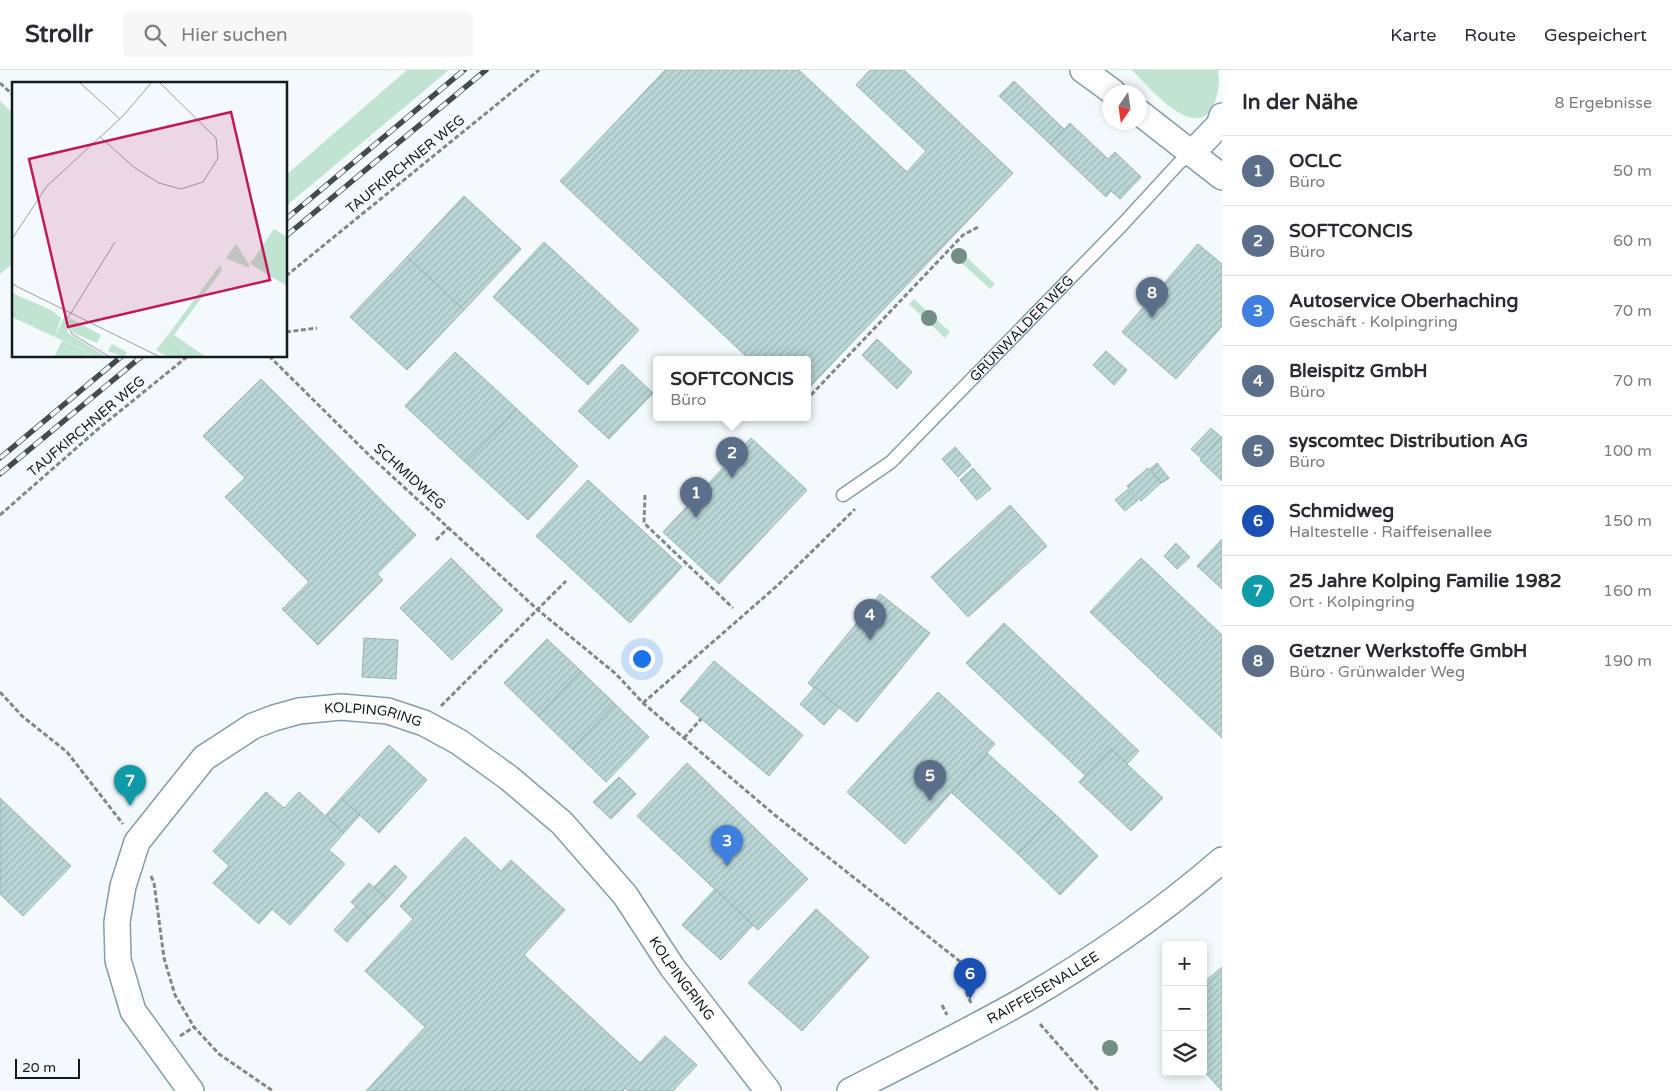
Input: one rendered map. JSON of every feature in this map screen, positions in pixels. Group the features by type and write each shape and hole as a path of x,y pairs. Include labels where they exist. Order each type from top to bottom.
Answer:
{"street":[{"path":"1083,70 1103,85"},
{"path":"1192,152 1219,125 1222,116"},
{"path":"1147,118 1222,177"},
{"name":"KOLPINGRING","path":"191,1091 133,1011 118,960 117,922 123,886 136,842 204,758 253,726 274,718 299,711 341,707 388,711 424,723 458,742 509,778 562,823 625,895 672,967 768,1091"},
{"name":"RAIFFEISENALLEE","path":"850,1091 1024,1000 1077,967 1158,911 1222,860"}],"lane":[{"name":"GRÜNWALDER WEG","path":"843,495 891,462 1122,225 1179,163 1192,152"}],"path":[{"name":"TAUFKIRCHNER WEG","path":"288,274 539,70"},
{"path":"0,83 12,94"},
{"path":"811,395 963,235 980,226"},
{"path":"288,332 317,328"},
{"name":"TAUFKIRCHNER WEG","path":"0,515 98,429 186,358"},
{"name":"SCHMIDWEG","path":"271,358 370,456 538,610 616,674 643,703 776,816 986,982"},
{"path":"645,496 644,523 733,608"},
{"path":"643,703 778,585 860,505"},
{"path":"436,540 449,527"},
{"path":"424,723 566,581"},
{"path":"684,738 701,719"},
{"path":"966,992 971,1003"},
{"path":"942,1005 947,1015"},
{"path":"1040,1024 1099,1091"}],"green space":[{"path":"407,70 449,70 288,204 288,173"},
{"path":"1132,70 1218,70 1219,79 1216,99 1212,108 1204,116 1194,118 1182,114 1170,107"},
{"path":"0,101 12,113 12,264 0,274"},
{"path":"960,251 995,284 990,289 955,257"},
{"path":"914,299 950,332 945,338 909,304"}],"building":[{"path":"665,70 799,70 907,172 926,151 856,85 870,70 904,70 1013,173 811,386 811,356 746,356 560,181"},
{"path":"1014,81 1064,129 1050,144 999,96"},
{"path":"1070,123 1108,159 1115,152 1141,177 1120,199 1111,191 1106,197 1050,144"},
{"path":"464,196 521,249 464,310 407,257"},
{"path":"544,242 639,330 588,385 493,297"},
{"path":"1198,244 1222,264 1222,326 1176,379 1122,332"},
{"path":"407,257 464,310 407,370 350,317"},
{"path":"877,339 912,372 897,389 862,355"},
{"path":"1106,351 1127,370 1114,385 1093,365"},
{"path":"455,352 517,409 466,463 405,406"},
{"path":"622,364 653,393 609,439 578,411"},
{"path":"261,379 416,535 377,574 383,580 318,645 282,609 309,582 225,497 245,478 203,436"},
{"path":"517,409 578,466 528,520 466,463"},
{"path":"1211,428 1221,437 1201,458 1191,449"},
{"path":"1222,437 1222,481 1200,460"},
{"path":"751,438 807,490 719,584 663,532"},
{"path":"955,447 971,465 958,477 942,459"},
{"path":"1157,463 1169,478 1162,483 1150,469"},
{"path":"973,468 991,489 977,500 960,480"},
{"path":"1148,468 1161,483 1141,501 1127,486"},
{"path":"588,480 682,567 630,623 536,536"},
{"path":"1128,489 1138,500 1125,511 1115,500"},
{"path":"1010,505 1047,546 968,617 931,577"},
{"path":"1222,539 1222,589 1197,566"},
{"path":"1176,543 1190,557 1177,569 1164,556"},
{"path":"451,558 503,610 452,660 400,608"},
{"path":"1141,558 1222,635 1222,738 1090,612"},
{"path":"880,594 930,633 857,722 808,683"},
{"path":"1004,623 1139,751 1127,764 1111,749 1086,776 966,663"},
{"path":"364,638 398,640 396,679 362,677"},
{"path":"547,639 581,671 538,716 504,683"},
{"path":"714,661 803,735 769,776 680,701"},
{"path":"581,671 615,704 572,749 538,716"},
{"path":"815,687 839,708 824,725 800,704"},
{"path":"938,692 995,744 905,844 847,792"},
{"path":"615,704 649,737 606,782 572,749"},
{"path":"389,745 427,780 379,833 341,798"},
{"path":"1111,749 1163,798 1131,831 1079,782"},
{"path":"987,753 1056,815 1018,854 952,793"},
{"path":"687,763 808,879 758,930 637,816"},
{"path":"619,777 636,794 611,819 593,802"},
{"path":"266,792 284,808 299,792 344,833 329,850 345,864 290,925 272,909 259,924 213,883 229,866 213,851"},
{"path":"0,798 71,866 23,916 0,894"},
{"path":"341,798 360,815 344,833 326,815"},
{"path":"1056,815 1098,856 1060,895 1018,854"},
{"path":"465,837 501,871 511,860 565,910 524,955 640,1063 665,1036 697,1065 673,1091 628,1091 625,1088 623,1091 366,1091 425,1027 365,971 413,919 400,906"},
{"path":"395,865 407,877 387,899 374,887"},
{"path":"369,883 387,899 369,918 351,902"},
{"path":"715,889 753,925 721,960 682,925"},
{"path":"356,906 369,918 347,942 334,930"},
{"path":"816,909 869,957 802,1031 748,983"},
{"path":"1222,967 1222,1091 1207,1074 1207,980"}],"railway":[{"path":"288,217 464,70"},
{"path":"288,234 486,70"},
{"path":"0,458 120,358"},
{"path":"0,474 140,358"}],"place":[{"name":"Getzner Werkstoffe GmbH","path":"1152,318"},
{"name":"SOFTCONCIS","path":"732,478"},
{"name":"OCLC","path":"696,518"},
{"name":"Bleispitz GmbH","path":"870,640"},
{"name":"syscomtec Distribution AG","path":"930,801"},
{"name":"25 Jahre Kolping Familie 1982","path":"130,806"},
{"name":"Autoservice Oberhaching","path":"727,866"},
{"name":"Schmidweg","path":"970,999"}]}
